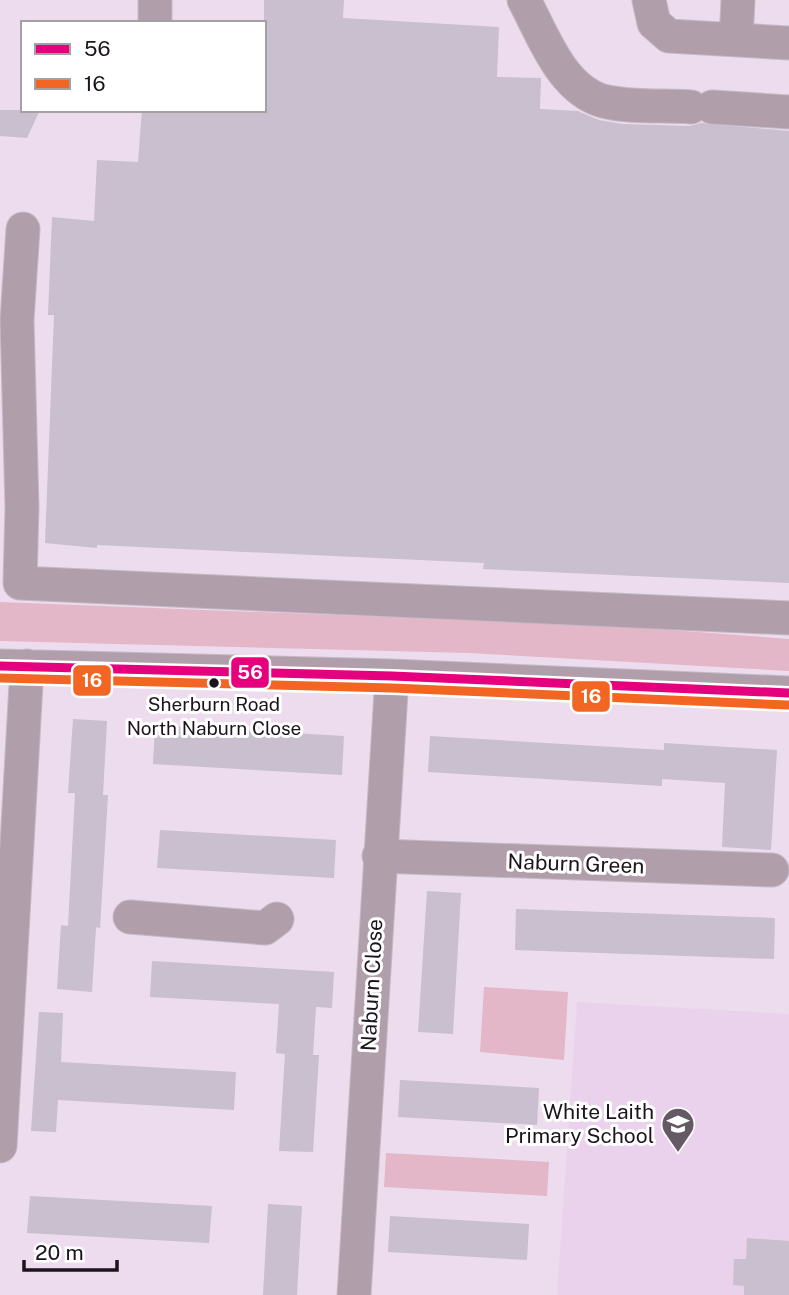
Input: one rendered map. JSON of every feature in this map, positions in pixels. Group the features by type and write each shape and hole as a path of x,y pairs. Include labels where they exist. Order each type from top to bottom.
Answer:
{"street":[{"path":"155,0 155,21"},
{"path":"524,0 570,81 585,93 602,101 789,112"},
{"path":"649,0 654,23 669,36 789,43"},
{"path":"736,40 738,0"},
{"path":"23,229 17,320 22,506 20,583 789,618"},
{"path":"0,1146 13,666 392,676 789,694"},
{"name":"Naburn Close","path":"354,1295 392,676"},
{"name":"Naburn Green","path":"379,856 772,870"},
{"path":"130,917 265,928 277,919"}],"shaded area":[{"path":"0,602 618,626 789,639 789,671 468,653 0,641"},
{"path":"484,987 568,992 564,1060 480,1052"},
{"name":"White Laith Primary School","path":"577,1002 789,1014 789,1295 557,1295"},
{"path":"386,1153 549,1162 547,1196 384,1187"}],"building":[{"path":"264,0 344,0 343,18 499,27 497,77 541,78 540,109 578,111 599,120 623,124 690,126 701,123 789,131 789,583 483,569 484,563 97,545 97,548 45,543 54,315 48,315 52,217 94,221 97,160 138,162 142,112 266,112"},
{"path":"0,110 39,112 27,138 0,136"},
{"path":"73,719 107,721 103,795 108,795 100,928 96,927 92,992 57,989 61,925 68,926 75,793 68,793"},
{"path":"155,725 344,736 342,775 153,764"},
{"path":"430,736 664,750 664,743 777,750 771,850 722,847 725,783 662,779 662,786 428,772"},
{"path":"160,830 336,840 334,878 157,868"},
{"path":"427,891 461,893 453,1034 418,1032"},
{"path":"516,909 775,918 774,959 515,950"},
{"path":"152,961 334,972 332,1008 316,1007 313,1055 319,1055 313,1152 279,1151 285,1054 276,1053 279,1004 150,997"},
{"path":"39,1012 63,1013 61,1062 236,1072 234,1110 58,1100 56,1132 31,1131"},
{"path":"400,1080 539,1088 537,1125 398,1117"},
{"path":"30,1196 212,1206 209,1243 27,1233"},
{"path":"268,1204 302,1206 297,1295 263,1295"},
{"path":"390,1216 529,1224 527,1260 388,1252"},
{"path":"747,1238 789,1241 789,1295 744,1295 744,1286 733,1285 734,1259 746,1259"}],"transit line":[{"name":"56","path":"0,666 392,676 789,693"},
{"name":"16","path":"0,678 392,688 788,705"}],"place":[{"name":"Sherburn Road North Naburn Close","path":"214,683"},
{"name":"White Laith Primary School","path":"678,1154"}]}
